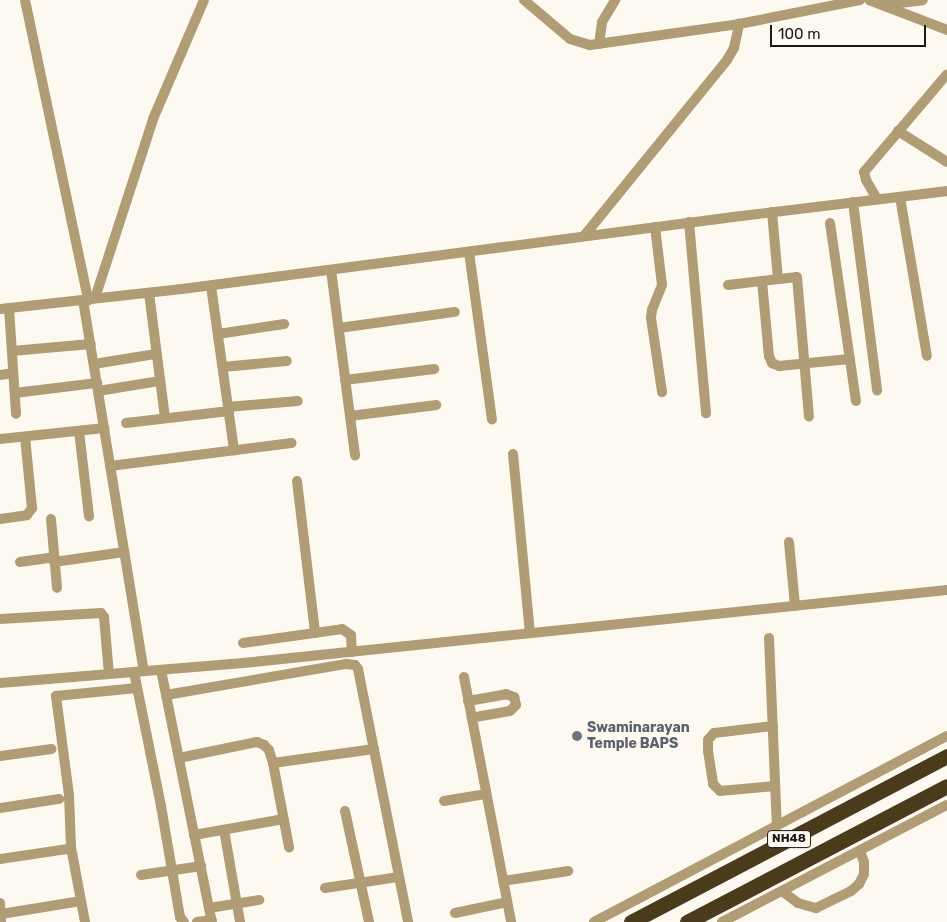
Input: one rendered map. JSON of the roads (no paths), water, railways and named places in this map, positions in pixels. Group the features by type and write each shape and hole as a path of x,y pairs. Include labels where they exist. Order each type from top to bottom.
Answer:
{"highway":[{"name":"NH48","path":"631,922 947,756"},
{"name":"NH48","path":"687,922 947,786"}],"street":[{"path":"25,0 89,299 91,344 124,552 139,672 137,688 180,917 184,922"},
{"path":"89,299 153,119 204,0"},
{"path":"524,0 570,39 581,44 599,44 740,24 860,0"},
{"path":"599,44 602,22 615,0"},
{"path":"869,0 947,30"},
{"path":"882,5 923,0"},
{"path":"584,236 727,60 734,48 740,24"},
{"path":"877,199 866,180 864,172 947,74"},
{"path":"898,130 947,162"},
{"path":"16,414 12,351 4,309 211,286 689,222 947,191"},
{"path":"900,197 927,356"},
{"path":"853,202 877,390"},
{"path":"772,212 778,279"},
{"path":"689,222 706,413"},
{"path":"830,223 856,401"},
{"path":"655,227 662,285 652,310 651,318 662,392"},
{"path":"469,252 492,419"},
{"path":"331,270 355,455"},
{"path":"728,285 797,277 809,416"},
{"path":"762,281 769,356 772,363 779,366 850,359"},
{"path":"211,286 234,450"},
{"path":"149,292 165,418"},
{"path":"339,328 455,312"},
{"path":"218,334 284,324"},
{"path":"12,351 91,344"},
{"path":"94,364 156,354"},
{"path":"222,367 287,361"},
{"path":"345,380 434,368"},
{"path":"0,375 13,373"},
{"path":"14,393 160,381"},
{"path":"126,423 298,401"},
{"path":"350,416 436,404"},
{"path":"0,440 104,428"},
{"path":"79,431 90,516"},
{"path":"0,519 27,515 32,508 25,437"},
{"path":"110,466 292,443"},
{"path":"512,454 530,633"},
{"path":"297,480 315,633"},
{"path":"51,519 57,588"},
{"path":"789,542 795,606"},
{"path":"20,562 124,552"},
{"path":"0,683 352,652 947,590"},
{"path":"0,619 101,613 104,617 109,674"},
{"path":"244,643 342,629 351,635 352,652"},
{"path":"769,638 777,826"},
{"path":"166,695 351,664 358,669 408,922"},
{"path":"161,670 212,921 197,922"},
{"path":"464,677 511,922"},
{"path":"85,922 72,847 69,795 56,696 137,688"},
{"path":"468,701 506,694 514,697 516,704 510,711 472,718"},
{"path":"773,726 714,732 708,740 708,751 713,784 720,791 775,786"},
{"path":"594,922 947,736"},
{"path":"179,758 257,742 269,750 290,847"},
{"path":"0,756 52,749"},
{"path":"273,763 374,749"},
{"path":"444,801 486,794"},
{"path":"0,808 59,799"},
{"path":"722,922 947,806"},
{"path":"345,811 369,922"},
{"path":"194,835 284,819"},
{"path":"224,830 240,922"},
{"path":"0,860 68,849"},
{"path":"782,891 798,903 816,908 860,884 864,874 864,862 860,851"},
{"path":"141,875 201,866"},
{"path":"503,881 568,871"},
{"path":"325,888 399,877"},
{"path":"209,908 259,900"},
{"path":"1,914 75,902"},
{"path":"455,913 507,902"},
{"path":"0,904 1,922"}],"place":[{"name":"Swaminarayan Temple BAPS","path":"577,736"}]}
